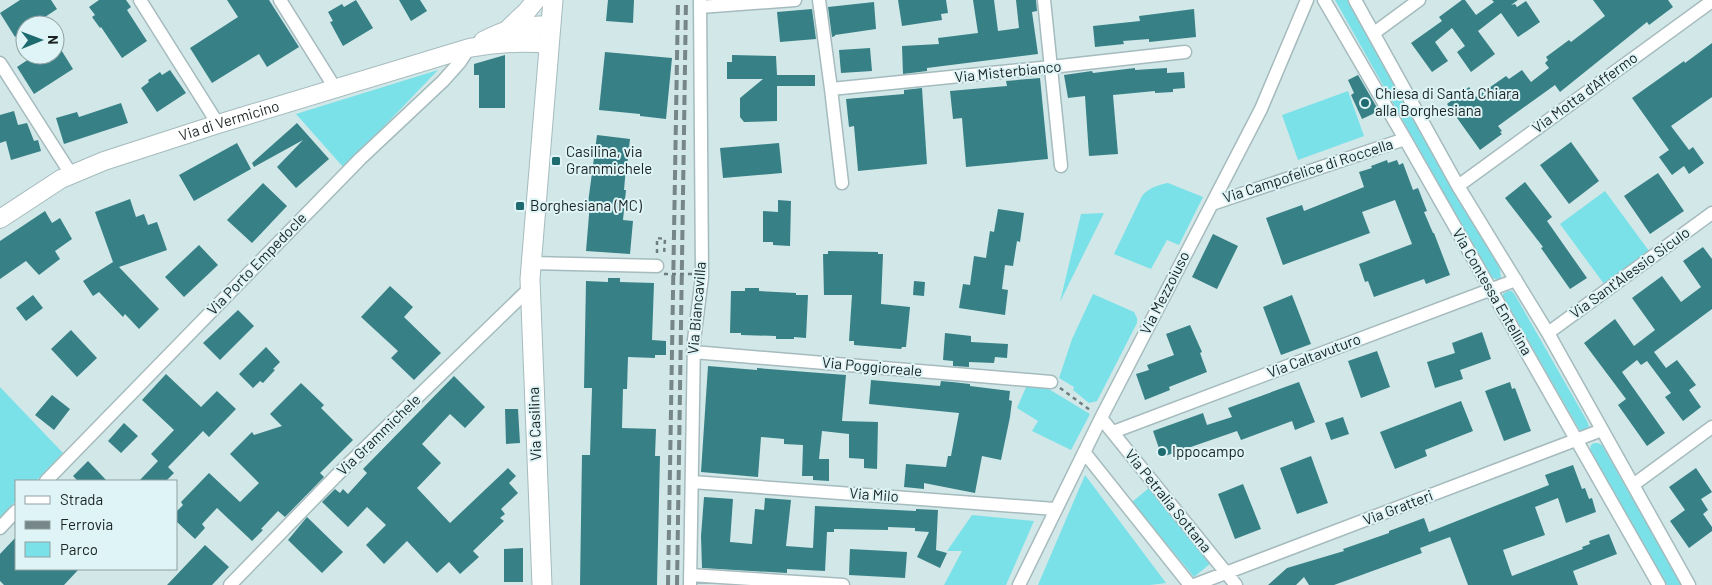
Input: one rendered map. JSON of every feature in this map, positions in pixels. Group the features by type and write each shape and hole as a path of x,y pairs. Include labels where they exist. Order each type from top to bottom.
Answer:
{"main road":[{"name":"Via di Vermicino","path":"469,48 508,29 536,0"},
{"name":"Via Casilina","path":"542,585 530,288 553,0"},
{"name":"Via di Vermicino","path":"508,29 551,25"},
{"name":"Via di Vermicino","path":"0,219 46,188 71,174 104,161 218,124 469,48 501,43 532,42 549,44"}],"street":[{"path":"140,0 218,124"},
{"path":"280,0 335,88"},
{"path":"700,4 795,0"},
{"path":"820,0 842,182"},
{"path":"1044,0 1061,166"},
{"name":"Via Mezzoiuso","path":"1019,585 1101,418 1261,109 1307,0"},
{"name":"Via Contessa Entellina","path":"1324,0 1659,585"},
{"name":"Via Contessa Entellina","path":"1355,0 1458,186 1548,333 1689,585"},
{"path":"1374,33 1418,0"},
{"name":"Via Motta d'Affermo","path":"1458,186 1712,1"},
{"name":"Via Biancavilla","path":"690,580 693,352 694,328 702,277 700,4"},
{"name":"Via Porto Empedocle","path":"47,480 360,159 443,81 469,48"},
{"name":"Via Misterbianco","path":"831,90 1051,68 1185,52"},
{"path":"0,63 71,174"},
{"name":"Via Campofelice di Roccella","path":"1212,204 1405,139"},
{"name":"Via Sant'Alessio Siculo","path":"1548,333 1712,213"},
{"path":"531,264 660,270"},
{"name":"Via Caltavuturo","path":"1113,432 1490,288 1516,280"},
{"name":"Via Grammichele","path":"230,585 337,475 530,288"},
{"name":"Via Poggioreale","path":"693,352 1051,382"},
{"name":"Via Petralia Sottana","path":"1101,418 1236,585"},
{"path":"1633,486 1712,427"},
{"name":"Via Gratteri","path":"1192,585 1602,430"},
{"path":"1084,452 1192,585"},
{"name":"Via Milo","path":"692,482 1055,509"},
{"path":"0,528 15,512"},
{"path":"690,580 843,585"}],"path":[{"path":"665,239 657,238 660,270 693,274"},
{"path":"1051,382 1101,418"}],"green space":[{"path":"1335,0 1350,0 1500,269 1501,278 1497,280 1491,277"},
{"path":"438,70 344,168 296,114"},
{"path":"1348,91 1364,136 1298,160 1282,115"},
{"path":"1168,183 1203,197 1179,245 1167,240 1151,269 1114,254 1142,196 1154,187"},
{"path":"1605,191 1649,251 1604,284 1560,224"},
{"path":"1104,213 1060,302 1081,214"},
{"path":"1512,291 1515,295 1590,429 1581,432 1579,429 1503,297 1503,294"},
{"path":"1093,294 1134,312 1137,323 1097,401 1089,403 1073,390 1074,387 1059,378 1072,339"},
{"path":"1027,385 1047,388 1090,414 1071,450 1032,431 1038,421 1017,408"},
{"path":"0,387 63,453 37,480 15,480 15,502 0,518"},
{"path":"1594,443 1602,445 1682,585 1667,585 1590,450 1591,445"},
{"path":"1085,475 1166,583 1150,585 1038,585"},
{"path":"1150,487 1211,563 1194,577 1132,502"},
{"path":"972,515 1034,521 1006,585 944,585 962,551 947,551"}],"building":[{"path":"20,0 51,0 57,9 48,15 15,15 15,37 0,13"},
{"path":"99,0 126,0 131,7 127,10 147,41 122,58 92,17 95,15 89,7"},
{"path":"227,0 269,0 299,47 267,67 259,54 212,83 190,48 238,17"},
{"path":"356,0 373,28 343,46 330,22 333,21 328,12 342,4 344,7"},
{"path":"399,0 420,0 427,11 411,21"},
{"path":"608,0 634,0 633,23 606,21"},
{"path":"898,0 946,0 948,13 941,14 942,20 902,26"},
{"path":"973,0 994,0 998,31 1019,28 1016,0 1036,0 1037,11 1032,12 1038,54 927,68 927,71 903,74 902,46 939,44 938,38 978,33"},
{"path":"1462,0 1465,0 1476,15 1494,2 1492,0 1518,0 1511,5 1515,4 1517,7 1526,1 1540,22 1518,37 1501,13 1478,31 1495,54 1471,72 1457,52 1465,46 1452,28 1435,42 1448,61 1432,72 1411,43 1442,21 1439,17"},
{"path":"1593,0 1668,0 1673,7 1649,25 1647,22 1560,92 1555,85 1498,126 1502,134 1480,150 1447,104 1469,87 1476,97 1506,76 1509,79 1522,70 1531,82 1549,68 1545,63 1548,60 1546,57 1569,40 1571,42 1605,16"},
{"path":"874,2 876,29 832,37 828,7"},
{"path":"812,9 816,39 780,42 777,12"},
{"path":"1194,9 1196,37 1149,42 1149,39 1123,41 1124,44 1095,47 1093,26 1140,21 1139,16"},
{"path":"1712,43 1712,97 1671,126 1689,150 1693,147 1704,163 1689,174 1684,166 1672,175 1659,157 1669,150 1632,98"},
{"path":"870,48 872,71 841,73 839,50"},
{"path":"605,52 672,58 666,119 599,110"},
{"path":"505,55 505,108 479,108 479,75 474,75 474,64"},
{"path":"732,55 776,56 777,75 815,75 815,86 777,86 777,121 744,122 740,117 740,98 763,79 727,79 727,62 732,62"},
{"path":"65,56 73,69 34,94 17,67 20,65 65,65"},
{"path":"1135,68 1135,70 1167,68 1167,73 1184,72 1185,88 1173,89 1173,92 1155,93 1155,91 1113,95 1118,154 1089,156 1085,96 1068,98 1064,75"},
{"path":"170,70 186,93 157,112 141,88 149,82 148,80 160,72 162,75"},
{"name":"Chiesa di Santa Chiara alla Borghesiana","path":"1358,75 1379,111 1362,119 1351,95 1354,93 1348,80"},
{"path":"1040,78 1048,159 966,167 962,118 953,119 950,91 1007,86 1006,81"},
{"path":"922,88 927,164 858,171 854,126 849,127 846,99 904,94 904,90"},
{"path":"121,103 128,123 64,144 56,118 77,112 79,117"},
{"path":"14,111 18,125 27,123 34,141 38,140 41,151 11,160 6,141 0,143 0,115"},
{"path":"297,123 329,159 296,188 277,167 303,140 254,167 252,163"},
{"path":"597,135 630,139 624,190 626,190 623,220 633,221 630,254 586,251 590,203 588,203"},
{"path":"1571,142 1599,181 1569,204 1540,165"},
{"path":"237,143 251,169 194,201 179,175"},
{"path":"779,143 782,173 723,178 720,148"},
{"path":"1387,160 1388,163 1397,160 1399,165 1403,163 1413,190 1418,188 1427,211 1424,212 1450,275 1426,284 1424,279 1374,297 1368,281 1365,282 1359,264 1412,244 1395,200 1362,212 1370,233 1283,265 1266,218 1302,205 1304,211 1364,187 1359,172"},
{"path":"1658,173 1684,211 1650,234 1624,196"},
{"path":"1525,182 1552,217 1547,221 1587,278 1570,289 1541,248 1543,247 1505,198"},
{"path":"263,183 287,206 252,243 227,220"},
{"path":"130,199 136,217 144,214 148,225 157,222 167,250 119,267 159,309 139,329 125,314 123,317 99,292 93,296 83,281 113,262 95,212"},
{"path":"778,200 791,201 790,246 773,245 773,242 763,242 763,211 778,212"},
{"path":"998,209 1024,213 1020,242 1017,241 1013,266 1005,265 1002,289 1008,290 1005,315 959,308 963,284 970,285 974,256 986,258 990,231 994,232"},
{"path":"45,211 52,223 60,218 72,239 55,251 60,259 39,275 26,261 0,279 0,241"},
{"path":"1213,234 1238,246 1217,289 1192,277"},
{"path":"199,245 218,265 184,297 165,277"},
{"path":"1703,247 1712,259 1712,309 1654,352 1666,368 1677,360 1696,385 1689,390 1701,407 1683,421 1665,397 1671,393 1647,361 1641,365 1637,360 1622,372 1665,433 1647,446 1618,405 1626,399 1584,343 1615,319 1634,346 1655,330 1632,298 1662,276 1681,302 1701,287 1683,261"},
{"path":"828,251 878,252 878,254 883,254 881,304 910,307 906,347 901,349 854,345 854,341 849,341 852,295 824,295 823,254 828,254"},
{"path":"608,278 620,278 620,282 654,283 652,340 666,341 666,355 655,355 655,358 628,357 627,389 623,389 622,428 656,429 655,456 660,456 657,585 580,585 582,455 590,455 592,388 584,388 586,281 608,282"},
{"path":"914,281 925,282 924,296 913,295"},
{"path":"390,286 413,307 404,317 441,353 414,380 391,358 398,351 361,317"},
{"path":"745,288 759,288 759,291 808,295 806,338 776,339 776,336 730,333 731,291 745,291"},
{"path":"33,295 43,308 26,321 16,308"},
{"path":"1292,295 1311,344 1281,355 1263,307"},
{"path":"238,310 254,326 220,360 203,343"},
{"path":"1190,325 1202,352 1200,353 1207,372 1169,387 1170,390 1145,400 1136,374 1149,370 1147,365 1174,355 1166,334"},
{"path":"71,330 97,358 77,377 51,349"},
{"path":"1482,332 1491,359 1460,370 1463,379 1435,388 1427,362 1455,353 1452,343"},
{"path":"945,333 971,336 971,342 1008,344 1007,358 995,357 994,363 969,362 969,367 953,366 953,361 943,360"},
{"path":"266,347 280,362 263,383 260,381 253,388 239,374"},
{"path":"1377,351 1390,387 1361,398 1348,361"},
{"path":"708,366 846,375 842,421 878,422 877,469 864,468 864,459 849,458 849,434 822,431 819,459 829,459 829,481 813,480 813,476 802,476 803,445 784,444 784,439 761,437 758,477 701,472"},
{"path":"166,374 201,407 217,391 236,409 209,437 203,431 168,467 174,473 167,480 140,480 158,461 151,454 174,430 142,400"},
{"path":"454,376 485,407 465,428 450,414 422,444 441,463 417,488 450,523 508,468 516,476 509,483 518,493 501,509 505,514 500,518 504,521 473,551 479,557 460,574 449,562 437,573 407,541 384,564 366,545 386,525 367,507 348,527 322,502 335,489 340,493 343,489 348,494 367,473 363,469"},
{"path":"871,380 940,386 941,381 1010,391 1009,400 1012,401 1010,417 1001,460 982,456 975,493 924,483 924,489 904,487 906,464 946,467 948,456 951,456 959,413 869,404"},
{"path":"1299,382 1315,422 1295,430 1292,421 1241,440 1237,431 1162,457 1153,431 1203,413 1207,425 1232,417 1228,408"},
{"path":"1510,382 1512,389 1515,388 1531,431 1504,441 1485,391"},
{"path":"301,383 324,405 321,408 353,440 320,473 324,477 285,517 278,511 252,541 217,508 202,524 205,528 195,539 178,523 178,510 183,505 181,502 209,473 240,502 259,483 230,454 252,432 254,435 282,426 270,414"},
{"path":"52,395 70,409 54,430 35,415"},
{"path":"1461,401 1473,431 1425,450 1427,456 1395,469 1380,432"},
{"path":"505,409 518,409 520,443 506,444"},
{"path":"1343,417 1349,434 1331,440 1325,423"},
{"path":"124,423 138,436 121,453 108,441"},
{"path":"1311,456 1328,503 1297,514 1280,468"},
{"path":"88,461 106,480 77,480 73,476"},
{"path":"1573,465 1582,489 1585,488 1589,499 1592,498 1596,512 1566,523 1558,498 1535,507 1545,535 1503,550 1512,576 1583,549 1582,547 1590,544 1589,541 1609,534 1617,554 1573,571 1578,585 1468,585 1450,537 1420,548 1422,553 1334,585 1309,585 1304,577 1296,585 1268,585 1287,568 1344,551 1343,549 1424,518 1429,532 1549,485 1545,475"},
{"path":"1696,468 1712,492 1701,499 1708,510 1703,514 1712,527 1712,531 1689,548 1670,521 1685,510 1669,487"},
{"path":"1243,484 1261,529 1235,539 1218,494"},
{"path":"704,497 733,499 730,542 752,544 755,509 764,510 765,498 791,500 786,546 813,548 815,506 916,511 916,509 938,510 936,550 947,553 940,568 917,557 929,532 915,531 915,528 888,527 888,530 834,529 834,532 827,532 825,571 787,569 787,573 702,568 701,536"},
{"path":"307,517 343,552 322,573 288,540"},
{"path":"15,538 15,570 78,570 64,585 4,585 0,581 0,554"},
{"path":"205,545 229,567 212,585 167,585"},
{"path":"523,548 523,582 504,582 504,549"},
{"path":"850,549 907,552 905,578 849,575"}],"railway":[{"path":"668,585 678,0"},
{"path":"677,585 686,0"}],"place":[{"name":"Chiesa di Santa Chiara alla Borghesiana","path":"1365,103"},
{"name":"Casilina, via Grammichele","path":"556,161"},
{"name":"Borghesiana (MC)","path":"520,206"},
{"name":"Ippocampo","path":"1162,452"}]}
